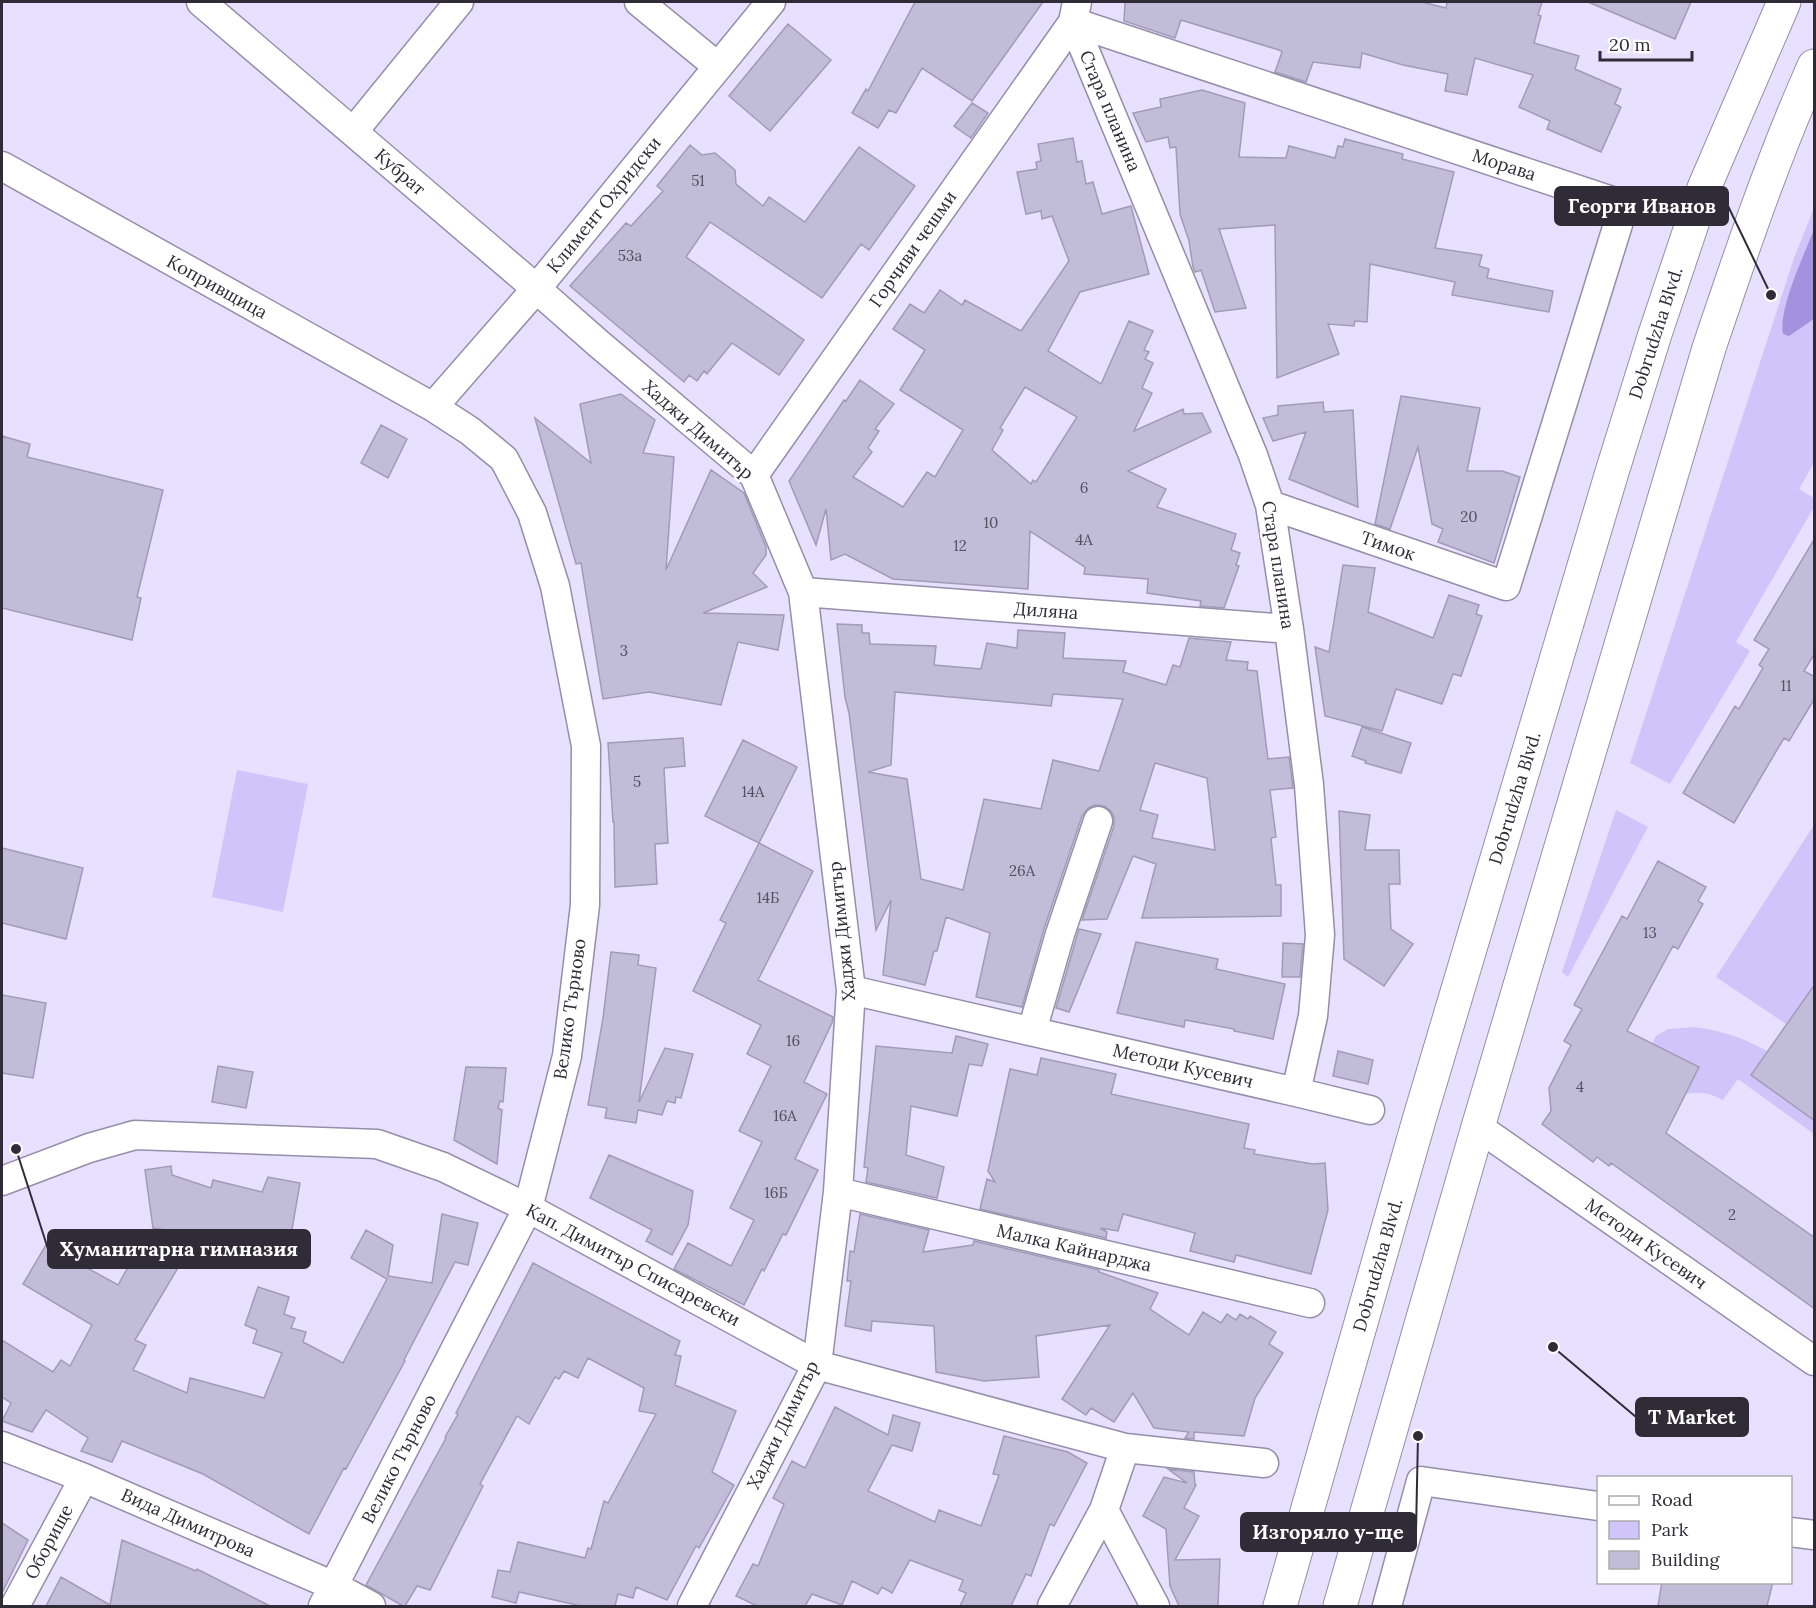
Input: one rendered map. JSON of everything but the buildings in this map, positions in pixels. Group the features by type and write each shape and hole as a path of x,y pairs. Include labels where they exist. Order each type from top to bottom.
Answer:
{"main road":[{"name":"Dobrudzha Blvd.","path":"1280,1606 1423,1108 1648,355 1704,188 1784,2"},
{"path":"1340,1606 1478,1127 1710,348 1743,247 1785,133 1815,66"}],"street":[{"name":"Кубрат","path":"201,2 599,344"},
{"path":"353,132 459,2"},
{"path":"639,2 717,66"},
{"name":"Климент Охридски","path":"434,406 536,289 771,2"},
{"name":"Горчиви чешми","path":"754,475 1075,12"},
{"name":"Стара планина","path":"1075,12 1253,455 1270,505 1309,785 1320,935 1313,1016 1296,1092"},
{"name":"Морава","path":"1075,12 1624,205 1506,586"},
{"name":"Копривщица","path":"2,166 434,406"},
{"name":"Хаджи Димитър","path":"599,344 754,475 803,592 851,990 838,1192 816,1365 692,1606"},
{"name":"Велико Търново","path":"328,1596 528,1208 567,1056 585,904 586,746 555,586 532,513 504,459 434,406"},
{"name":"Тимок","path":"1270,505 1506,586"},
{"name":"Диляна","path":"803,592 1289,629"},
{"path":"1032,1031 1060,934 1098,821"},
{"name":"Методи Кусевич","path":"851,990 1370,1110"},
{"name":"Методи Кусевич","path":"1478,1127 1815,1361"},
{"name":"Кап. Димитър Списаревски","path":"2,1181 89,1148 135,1135 377,1144 443,1167 528,1208 816,1365 1125,1448 1264,1463"},
{"name":"Малка Кайнарджа","path":"838,1192 1310,1304"},
{"name":"Вида Димитрова","path":"2,1446 84,1478 328,1596 371,1606"},
{"path":"1052,1606 1104,1510 1125,1448"},
{"name":"Оборище","path":"15,1606 84,1478"},
{"path":"1387,1606 1421,1481 1597,1506"},
{"path":"1104,1510 1155,1606"},
{"path":"1792,1532 1815,1535"}],"green space":[{"path":"1814,208 1814,229 1785,308 1809,322 1814,319 1814,463 1799,489 1814,498 1814,507 1736,642 1750,651 1670,784 1630,763 1794,258"},
{"path":"237,770 308,784 283,912 212,897"},
{"path":"1616,810 1648,827 1568,977 1562,972"},
{"path":"1814,825 1814,1010 1802,1002 1786,1024 1716,977"},
{"path":"1694,1027 1732,1035 1767,1051 1751,1075 1814,1121 1814,1134 1738,1079 1723,1100 1705,1093 1686,1094 1699,1067 1660,1048 1634,1077 1656,1036 1668,1029"}],"shaded area":[{"path":"1814,229 1814,319 1789,336 1783,334 1784,310"}],"place":[{"name":"Георги Иванов","path":"1771,295"},
{"name":"Хуманитарна гимназия","path":"16,1149"},
{"name":"T Market","path":"1553,1347"},
{"name":"Изгоряло у-ще","path":"1418,1436"}]}
